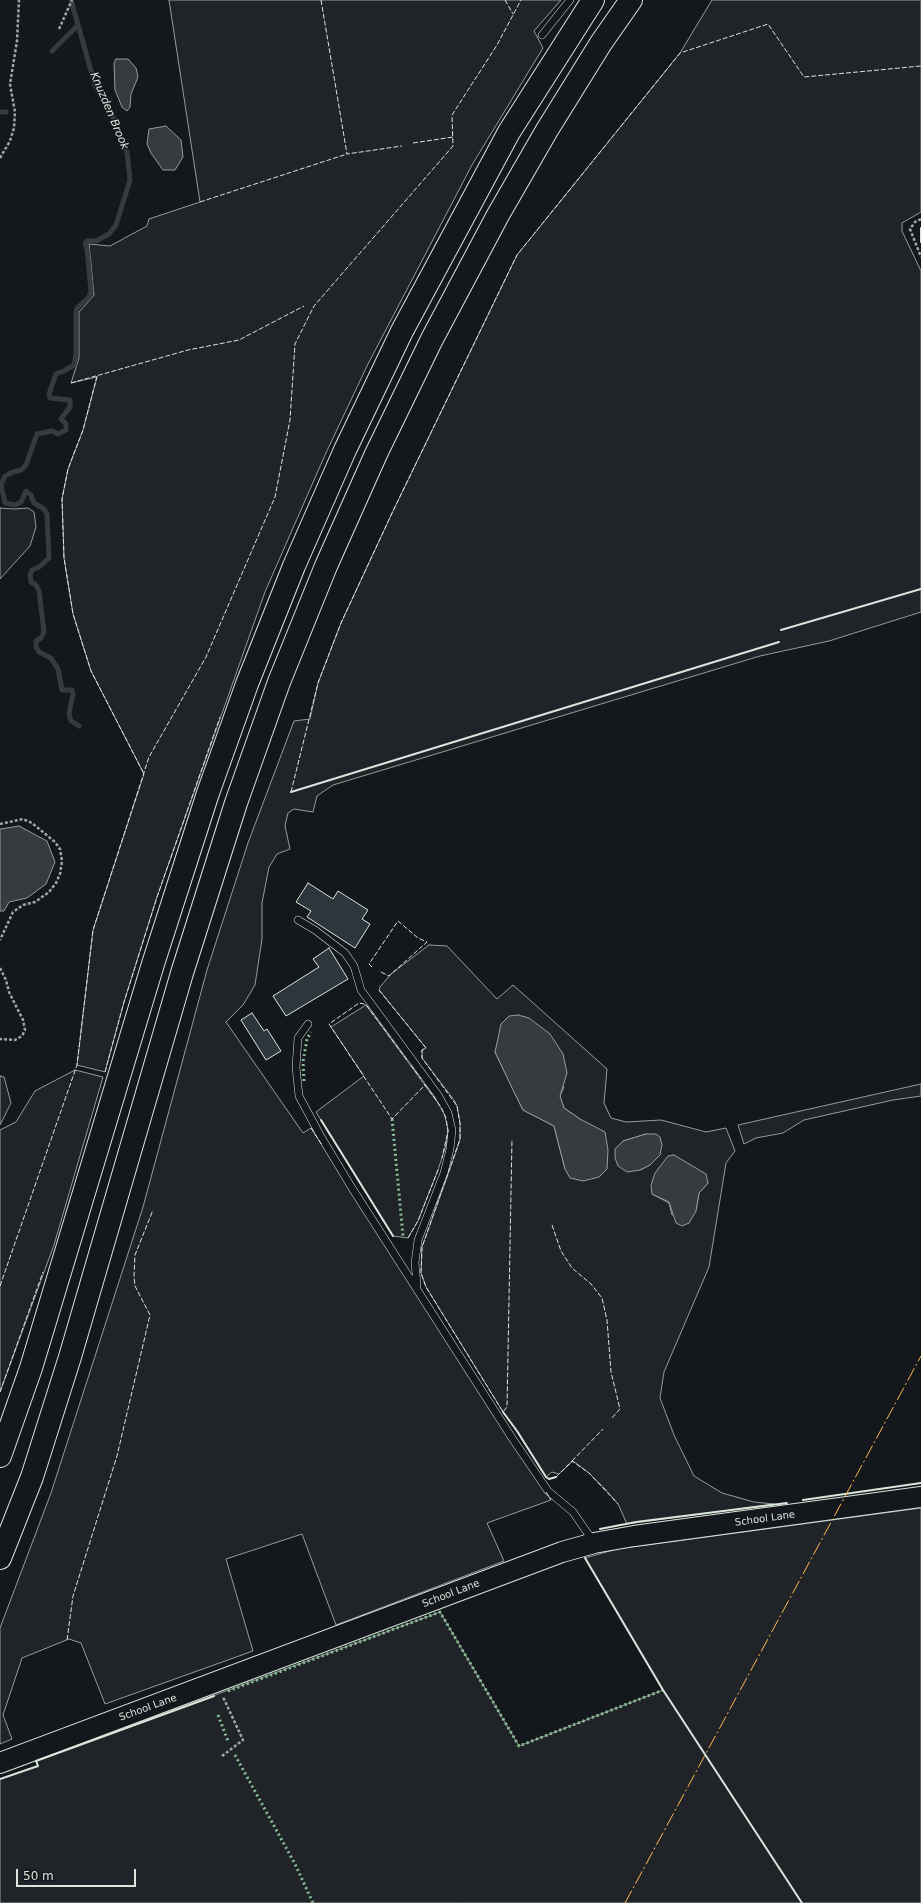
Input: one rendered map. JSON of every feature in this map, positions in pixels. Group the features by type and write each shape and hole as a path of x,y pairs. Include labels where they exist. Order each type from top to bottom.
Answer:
{"highway":[{"path":"0,1456 31,1368 153,964 208,793 247,684 294,566 345,450 402,331 509,132 593,0"},
{"path":"0,1558 32,1477 67,1365 182,973 236,803 279,682 326,566 376,454 432,338 498,215 551,123 601,43 631,0"}],"main road":[{"name":"School Lane","path":"0,1763 562,1552 594,1543 634,1536 921,1497"}],"lane":[{"path":"542,35 570,0"},
{"path":"298,920 315,930 345,953 354,966 361,990 438,1095 448,1113 452,1130 450,1149 444,1173 418,1240 415,1263 415,1275 418,1289"},
{"path":"308,1024 298,1038 296,1067 299,1096 320,1136 512,1438 548,1490 573,1512 594,1543"}],"path":[{"path":"0,158 10,141 14,128 15,112 10,84 17,41 19,0"},
{"path":"59,29 72,0"},
{"path":"921,219 914,222 910,229 921,257"},
{"path":"0,824 24,819 32,823 56,842 60,849 62,861 60,874 53,888 36,902 23,905 13,912 0,940"},
{"path":"0,968 6,980 9,992 23,1020 25,1030 22,1036 15,1040 0,1039"},
{"path":"216,1682 242,1740 222,1756"}],"shaded area":[{"path":"169,0 561,0 534,31 543,48 472,165 368,364 325,455 265,592 157,897 124,1002 105,1072 77,1065 93,930 144,774 91,671 73,614 64,558 62,499 68,469 83,430 97,377 71,383 79,358 79,312 94,295 89,244 110,246 147,226 149,219 200,202"},
{"path":"712,0 921,0 921,212 902,223 902,231 921,271 921,612 829,641 760,656 333,785 317,796 313,812 294,809 288,813 285,826 290,849 277,854 269,867 262,903 262,939 255,985 243,1005 226,1022 303,1133 311,1128 551,1500 487,1523 504,1561 336,1625 302,1534 226,1559 253,1651 105,1704 81,1643 69,1639 22,1658 3,1715 12,1739 0,1744 0,1628 51,1493 143,1207 207,970 248,843 294,721 310,719 318,683 341,623 393,511 517,255 680,53"},
{"path":"116,59 128,59 136,68 138,77 131,94 130,107 127,111 122,107 115,90 114,63"},
{"path":"166,126 181,140 183,157 175,170 163,170 151,153 147,144 149,129"},
{"path":"0,508 28,508 34,512 36,527 30,546 0,579"},
{"path":"19,826 47,841 55,862 46,884 27,898 9,902 4,911 0,911 0,829"},
{"path":"429,945 447,946 497,999 513,985 607,1069 604,1103 611,1118 626,1122 661,1120 706,1132 726,1128 735,1151 726,1163 709,1267 664,1372 660,1398 674,1435 694,1476 722,1493 754,1502 774,1504 627,1524 618,1504 589,1473 573,1461 559,1474 552,1472 546,1477 503,1412 426,1287 421,1273 422,1247 460,1139 460,1123 457,1106 454,1100 422,1058 422,1050 426,1048 379,990 391,974","holes":["495,1052 564,1087 560,1096 564,1108 580,1119 565,1169 554,1126 523,1110","646,1134 660,1155 650,1165 640,1170 623,1141","708,1183 699,1193 696,1211 672,1215 669,1203 652,1194"]},
{"path":"366,1005 441,1107 446,1118 448,1131 446,1145 418,1221 408,1238 393,1236 316,1112 364,1076 331,1027"},
{"path":"518,1015 529,1018 550,1034 563,1054 567,1073 560,1096 564,1108 580,1119 605,1132 608,1150 607,1169 599,1177 583,1181 570,1178 565,1169 554,1126 523,1110 515,1094 495,1052 501,1024 509,1016"},
{"path":"75,1070 103,1077 54,1245 0,1392 0,1130 16,1122 35,1091"},
{"path":"0,1076 4,1077 11,1103 0,1125"},
{"path":"921,1084 921,1096 893,1100 804,1120 783,1133 756,1138 744,1144 738,1125"},
{"path":"646,1134 656,1134 660,1137 662,1145 660,1155 650,1165 640,1170 627,1172 618,1166 615,1158 615,1149 623,1141"},
{"path":"674,1155 706,1174 708,1183 699,1193 696,1211 689,1223 682,1226 676,1223 669,1202 652,1194 651,1185 655,1173 668,1156"},
{"path":"921,1508 921,1903 0,1903 0,1779 38,1766 36,1761 440,1612 519,1746 663,1690 585,1558 617,1549"}],"building":[{"path":"308,883 333,899 338,891 368,910 362,919 370,924 355,948 307,917 311,911 296,902"},
{"path":"329,948 348,979 286,1016 273,996 319,967 313,959"},
{"path":"252,1013 264,1031 267,1029 281,1051 266,1060 241,1020"}],"waterway":[{"name":"Knuzden Brook","path":"71,0 95,85 114,119 127,152 130,180 116,225 109,234 96,241 87,241 85,244 87,249 91,291 89,297 77,308 76,312 76,355 74,365 56,374 49,394 50,398 70,400 70,407 61,419 66,424 66,430 58,434 52,431 37,434 26,465 21,470 5,476 1,485 5,503 15,505 21,502 26,491 31,495 34,503 44,509 47,514 49,558 39,567 32,570 30,575 31,582 36,585 39,591 44,632 41,638 36,641 36,647 39,652 51,658 58,669 62,690 72,690 73,694 69,714 71,721 79,726"},
{"path":"52,51 78,25"},
{"path":"0,112 6,112"}],"hedge":[{"path":"304,1081 303,1062 307,1039 311,1032"},
{"path":"392,1119 403,1236"},
{"path":"228,1691 440,1612 519,1746 663,1690"},
{"path":"218,1715 228,1741"},
{"path":"235,1755 295,1864 313,1903"}],"fence":[{"path":"321,0 347,154 402,146"},
{"path":"505,0 513,14"},
{"path":"0,1286 77,1065 93,930 149,757 206,657 275,497 290,420 295,344 314,306 453,146 452,115 497,45 521,0"},
{"path":"291,792 318,683 341,623 393,511 517,255 680,53 768,24 804,77 921,66"},
{"path":"413,143 453,137"},
{"path":"200,202 347,154"},
{"path":"71,383 188,350 239,340 304,306"},
{"path":"97,376 83,430 68,469 62,499 64,558 73,614 91,671 144,774"},
{"path":"105,1072 124,1002 157,897 220,717"},
{"path":"372,967 369,964 398,921 418,938 427,942 389,976 379,971"},
{"path":"379,990 426,1048 422,1050 422,1058 457,1106 460,1123 460,1139 422,1247 421,1273 426,1287 503,1412 507,1407 512,1139"},
{"path":"407,1060 364,1004 359,1003 329,1024 392,1119 425,1085 424,1084"},
{"path":"411,1065 421,1079"},
{"path":"425,1085 441,1107 446,1118 448,1131 442,1158"},
{"path":"311,1128 322,1145"},
{"path":"408,1238 418,1221 438,1170"},
{"path":"67,1640 73,1596 117,1456 150,1315 135,1286 134,1276 135,1255 153,1210"},
{"path":"552,1225 561,1251 572,1268 591,1284 602,1298 607,1320 611,1372 620,1409 611,1419"},
{"path":"0,1392 43,1272"},
{"path":"572,1461 603,1429"},
{"path":"556,1477 572,1461 589,1473 618,1504"},
{"path":"546,1492 551,1500"}],"wall":[{"path":"921,228 921,242"},
{"path":"781,630 921,589"},
{"path":"291,792 779,642"},
{"path":"321,1120 393,1236"},
{"path":"503,1412 546,1477 549,1479 556,1477"},
{"path":"803,1500 921,1483"},
{"path":"600,1529 636,1522 787,1503"},
{"path":"585,1558 663,1690 802,1903"},
{"path":"0,1779 38,1766 36,1761 214,1696"}],"power":[{"path":"625,1903 921,1356"}]}
